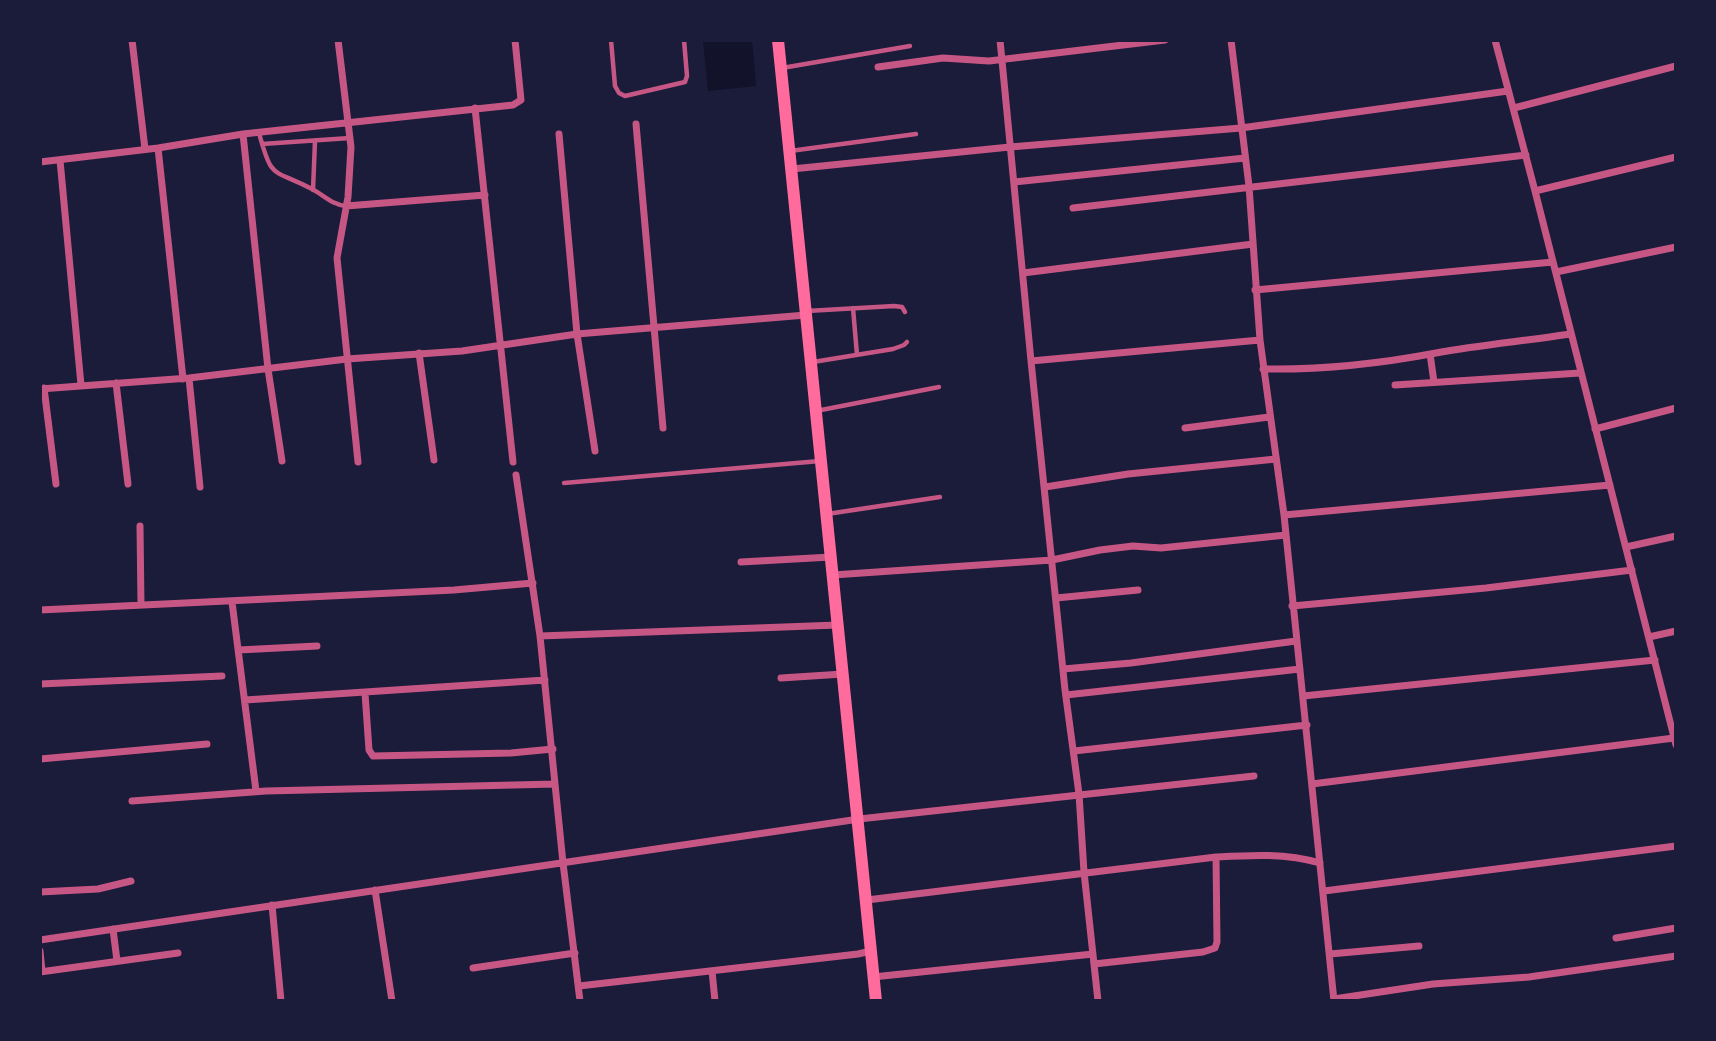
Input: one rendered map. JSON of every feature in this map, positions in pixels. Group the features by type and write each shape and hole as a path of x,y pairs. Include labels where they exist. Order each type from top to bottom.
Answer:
{"main road":[{"path":"778,40 876,1001"}],"street":[{"path":"132,40 145,149"},
{"path":"338,40 351,138 346,206 337,258 358,462"},
{"path":"40,162 158,148 243,134 513,105 520,100 515,40"},
{"path":"1000,40 1098,1001"},
{"path":"878,66 943,58 977,61 1165,40"},
{"path":"1231,40 1249,186 1260,340 1284,515 1334,1000 1420,986 1568,972 1676,956"},
{"path":"1312,783 1675,742 1673,721 1494,40"},
{"path":"1514,108 1676,66"},
{"path":"792,169 1241,128 1508,91"},
{"path":"475,108 513,462"},
{"path":"636,124 663,428"},
{"path":"243,134 268,369 282,461"},
{"path":"559,134 577,334 595,451"},
{"path":"158,148 200,487"},
{"path":"1073,208 1526,155"},
{"path":"1535,191 1676,157"},
{"path":"1014,182 1245,158"},
{"path":"60,160 81,385"},
{"path":"346,206 485,195"},
{"path":"1023,272 1253,244"},
{"path":"1556,271 1676,247"},
{"path":"1255,290 1553,262"},
{"path":"56,484 42,388 186,378 347,359 462,351 577,334 806,313"},
{"path":"1264,369 1339,368 1570,334"},
{"path":"1031,361 1260,340"},
{"path":"419,353 434,460"},
{"path":"1430,354 1434,382"},
{"path":"1395,385 1580,373"},
{"path":"116,383 128,484"},
{"path":"1595,429 1676,408"},
{"path":"1185,428 1269,417"},
{"path":"1045,487 1128,474 1276,459"},
{"path":"516,475 540,636 580,1001"},
{"path":"1284,515 1610,485"},
{"path":"140,526 141,605"},
{"path":"833,575 1052,560 1133,546 1161,548 1286,535"},
{"path":"1626,547 1676,536"},
{"path":"741,562 831,557"},
{"path":"1292,606 1486,588 1632,570"},
{"path":"40,610 454,590 533,583"},
{"path":"1056,598 1138,590"},
{"path":"232,602 256,791"},
{"path":"540,636 839,625"},
{"path":"1649,637 1676,631"},
{"path":"1063,669 1131,663 1296,641"},
{"path":"239,650 317,646"},
{"path":"1303,696 1655,660"},
{"path":"1066,695 1300,669"},
{"path":"781,678 844,674"},
{"path":"40,684 222,676"},
{"path":"244,700 545,680"},
{"path":"365,693 369,750 373,756 552,750"},
{"path":"1073,751 1307,725"},
{"path":"40,759 207,744"},
{"path":"40,940 859,819 1254,776"},
{"path":"132,801 256,791 555,784"},
{"path":"1324,891 1676,846"},
{"path":"867,900 1216,857 1269,854 1320,863"},
{"path":"1094,964 1203,952 1215,948 1216,857"},
{"path":"40,892 98,888 131,881"},
{"path":"375,890 392,1001"},
{"path":"272,905 281,1001"},
{"path":"1616,938 1676,928"},
{"path":"113,929 117,961"},
{"path":"1330,954 1419,946"},
{"path":"40,951 41,972 178,953"},
{"path":"579,986 871,951"},
{"path":"473,968 575,953"},
{"path":"872,977 1093,954"},
{"path":"712,971 715,1001"}],"lane":[{"path":"611,40 615,86 619,93 625,96 685,82 687,76 684,40"},
{"path":"781,68 909,46"},
{"path":"259,133 265,159 272,170 313,190 333,204 346,206"},
{"path":"789,151 916,134"},
{"path":"262,144 351,138"},
{"path":"313,190 315,141"},
{"path":"806,313 900,306 905,312"},
{"path":"853,308 857,355"},
{"path":"811,362 893,349 906,342"},
{"path":"815,411 939,387"},
{"path":"564,483 821,461"},
{"path":"826,514 940,498"}],"shaded area":[{"path":"703,40 752,40 756,86 708,91"}]}
